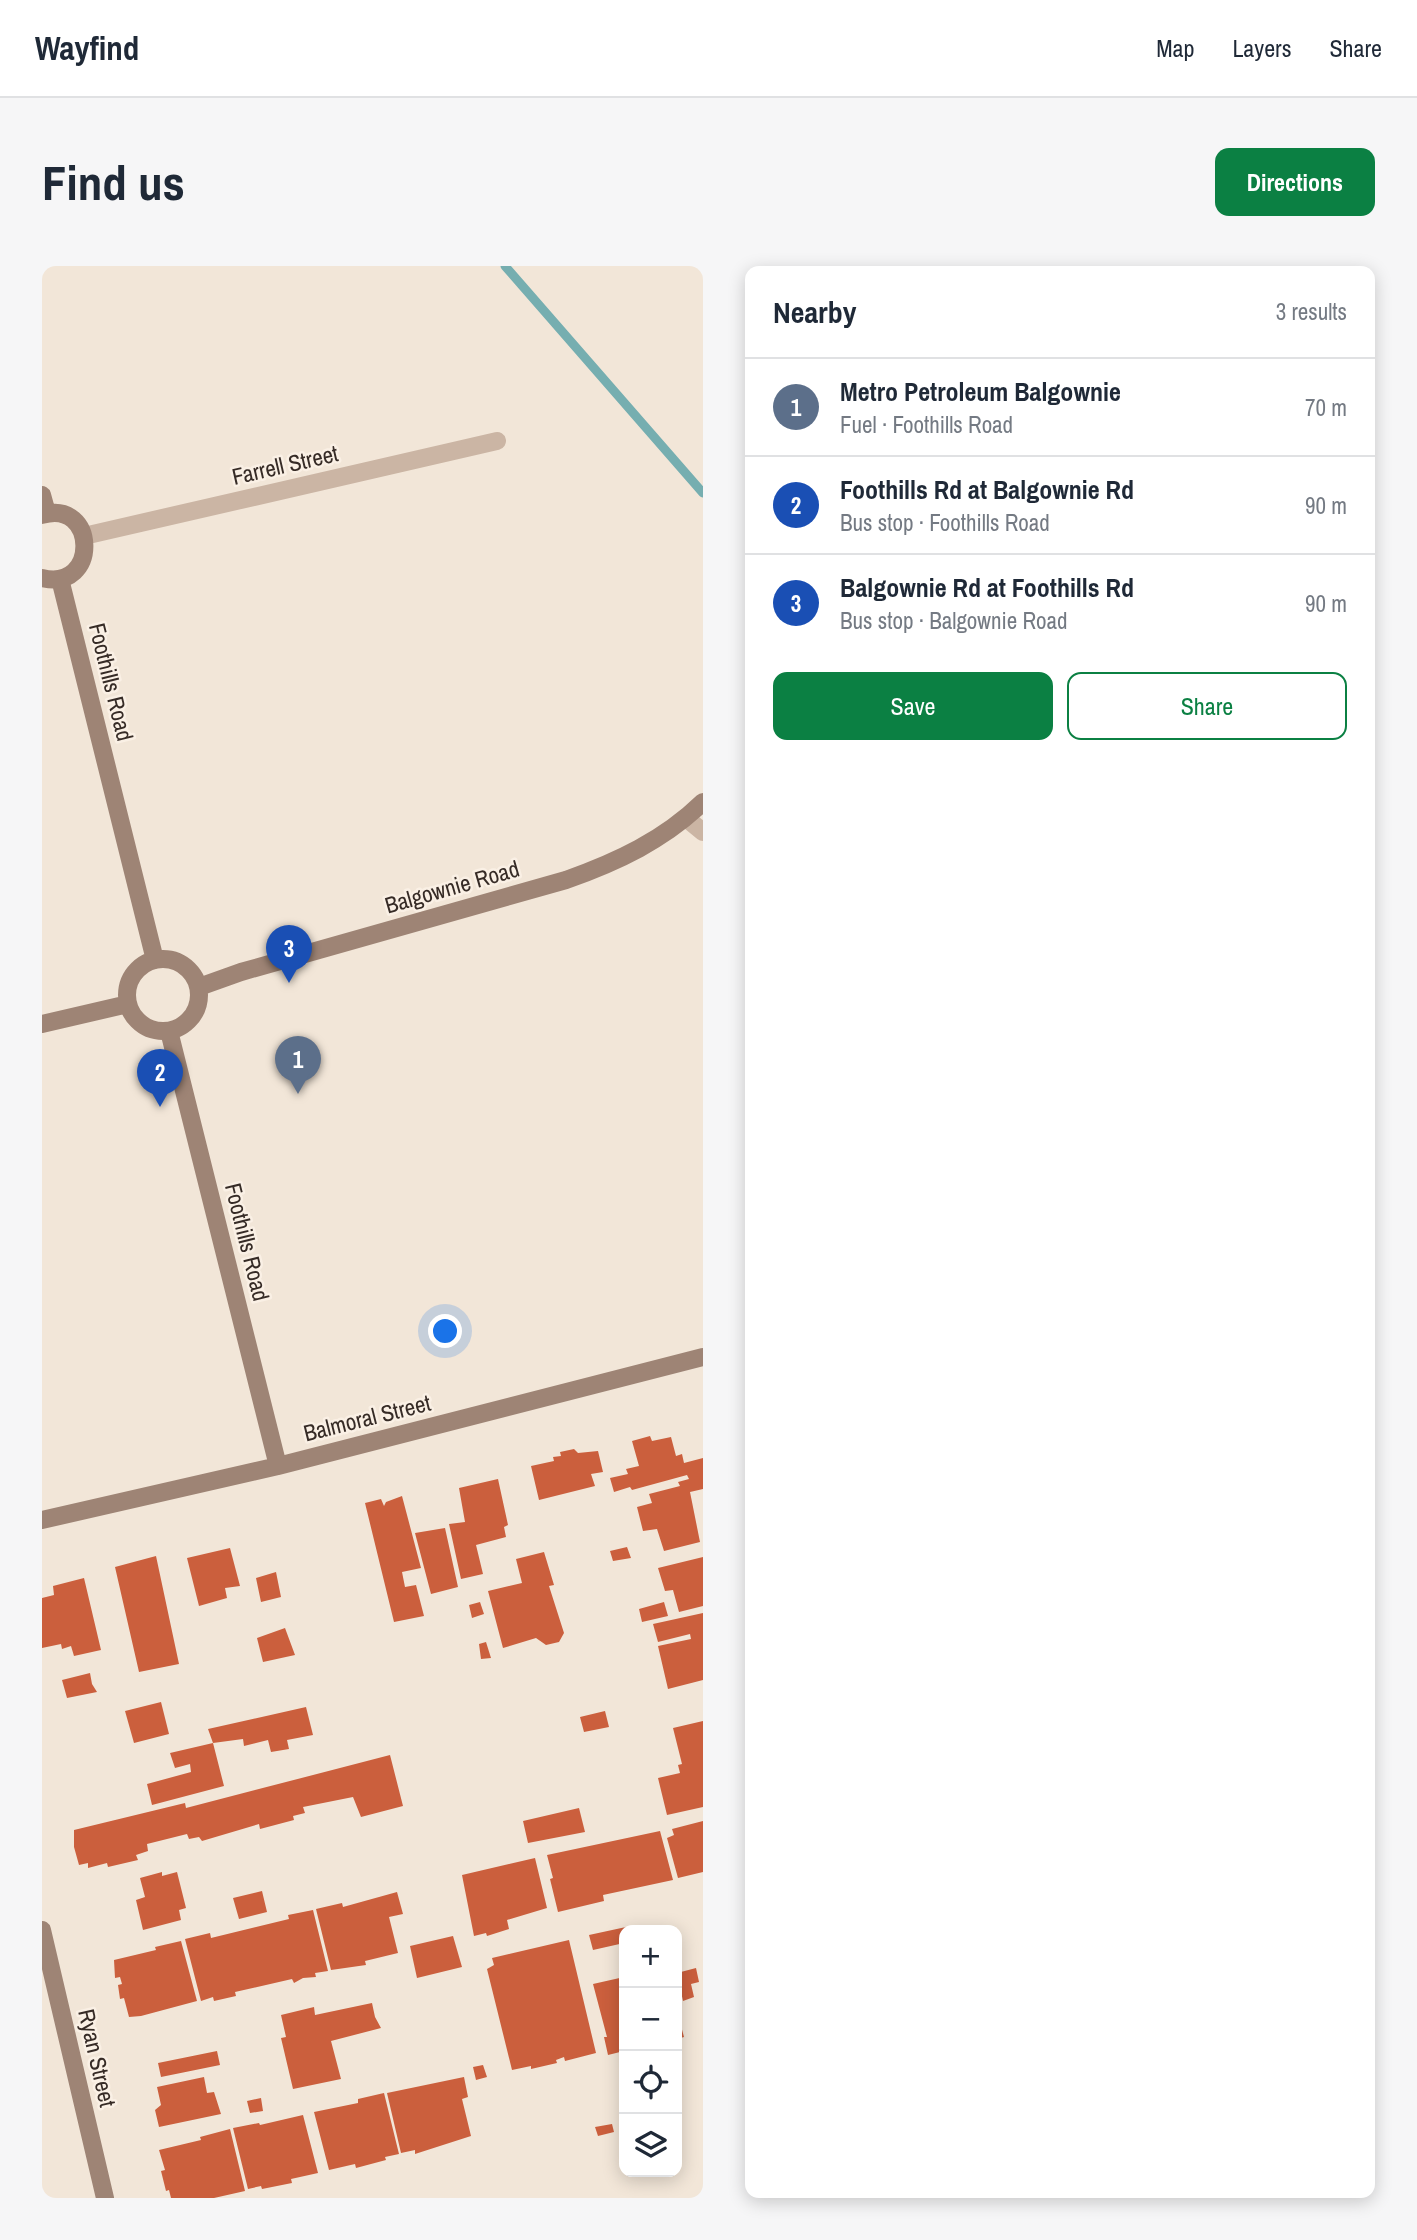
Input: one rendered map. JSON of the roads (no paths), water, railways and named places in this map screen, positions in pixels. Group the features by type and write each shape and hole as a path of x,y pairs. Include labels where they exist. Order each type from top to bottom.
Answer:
{"street":[{"name":"Farrell Street","path":"84,536 497,440"},
{"path":"42,495 44,514 66,516 74,521 84,536 86,547 78,567 70,575 51,578"},
{"name":"Foothills Road","path":"51,578 155,960"},
{"name":"Balgownie Road","path":"199,987 241,972 604,867 646,846 686,818 703,802"},
{"path":"686,818 703,832"},
{"path":"155,960 178,961 187,968 199,987 197,1010 190,1020 169,1031 159,1031 139,1022 128,1004 130,981 144,964 155,960"},
{"path":"42,1024 128,1004"},
{"name":"Foothills Road","path":"169,1031 278,1466"},
{"name":"Balmoral Street","path":"42,1520 278,1466 703,1357"},
{"name":"Ryan Street","path":"42,1930 48,1985 105,2198"}],"waterway":[{"path":"505,266 703,493"}],"place":[{"name":"Balgownie Rd at Foothills Rd","path":"289,983"},
{"name":"Metro Petroleum Balgownie","path":"298,1094"},
{"name":"Foothills Rd at Balgownie Rd","path":"160,1107"}]}
